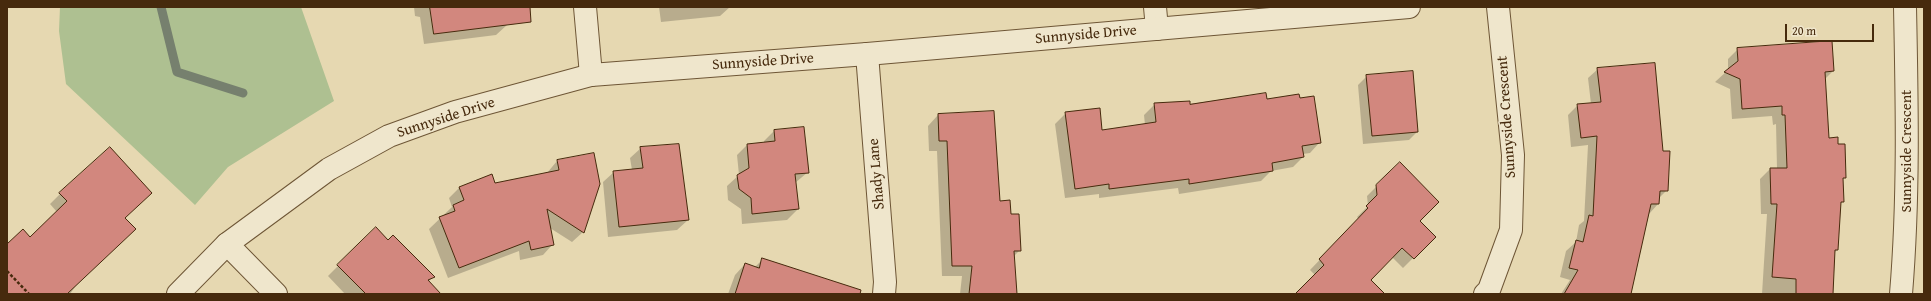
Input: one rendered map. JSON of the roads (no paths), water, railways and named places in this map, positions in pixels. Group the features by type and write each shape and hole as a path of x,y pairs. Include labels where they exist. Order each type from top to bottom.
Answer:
{"street":[{"path":"585,7 591,75"},
{"path":"1155,7 1157,29"},
{"name":"Sunnyside Drive","path":"178,294 227,244 329,169 389,136 455,112 591,75 867,54 1409,7"},
{"name":"Sunnyside Crescent","path":"1485,294 1489,290 1511,230 1513,155 1498,7"},
{"name":"Sunnyside Crescent","path":"1901,294 1906,230 1908,135 1905,7"},
{"name":"Shady Lane","path":"867,54 885,282 884,294"},
{"path":"227,244 276,294"}],"waterway":[{"path":"161,7 177,72 243,93"}]}
